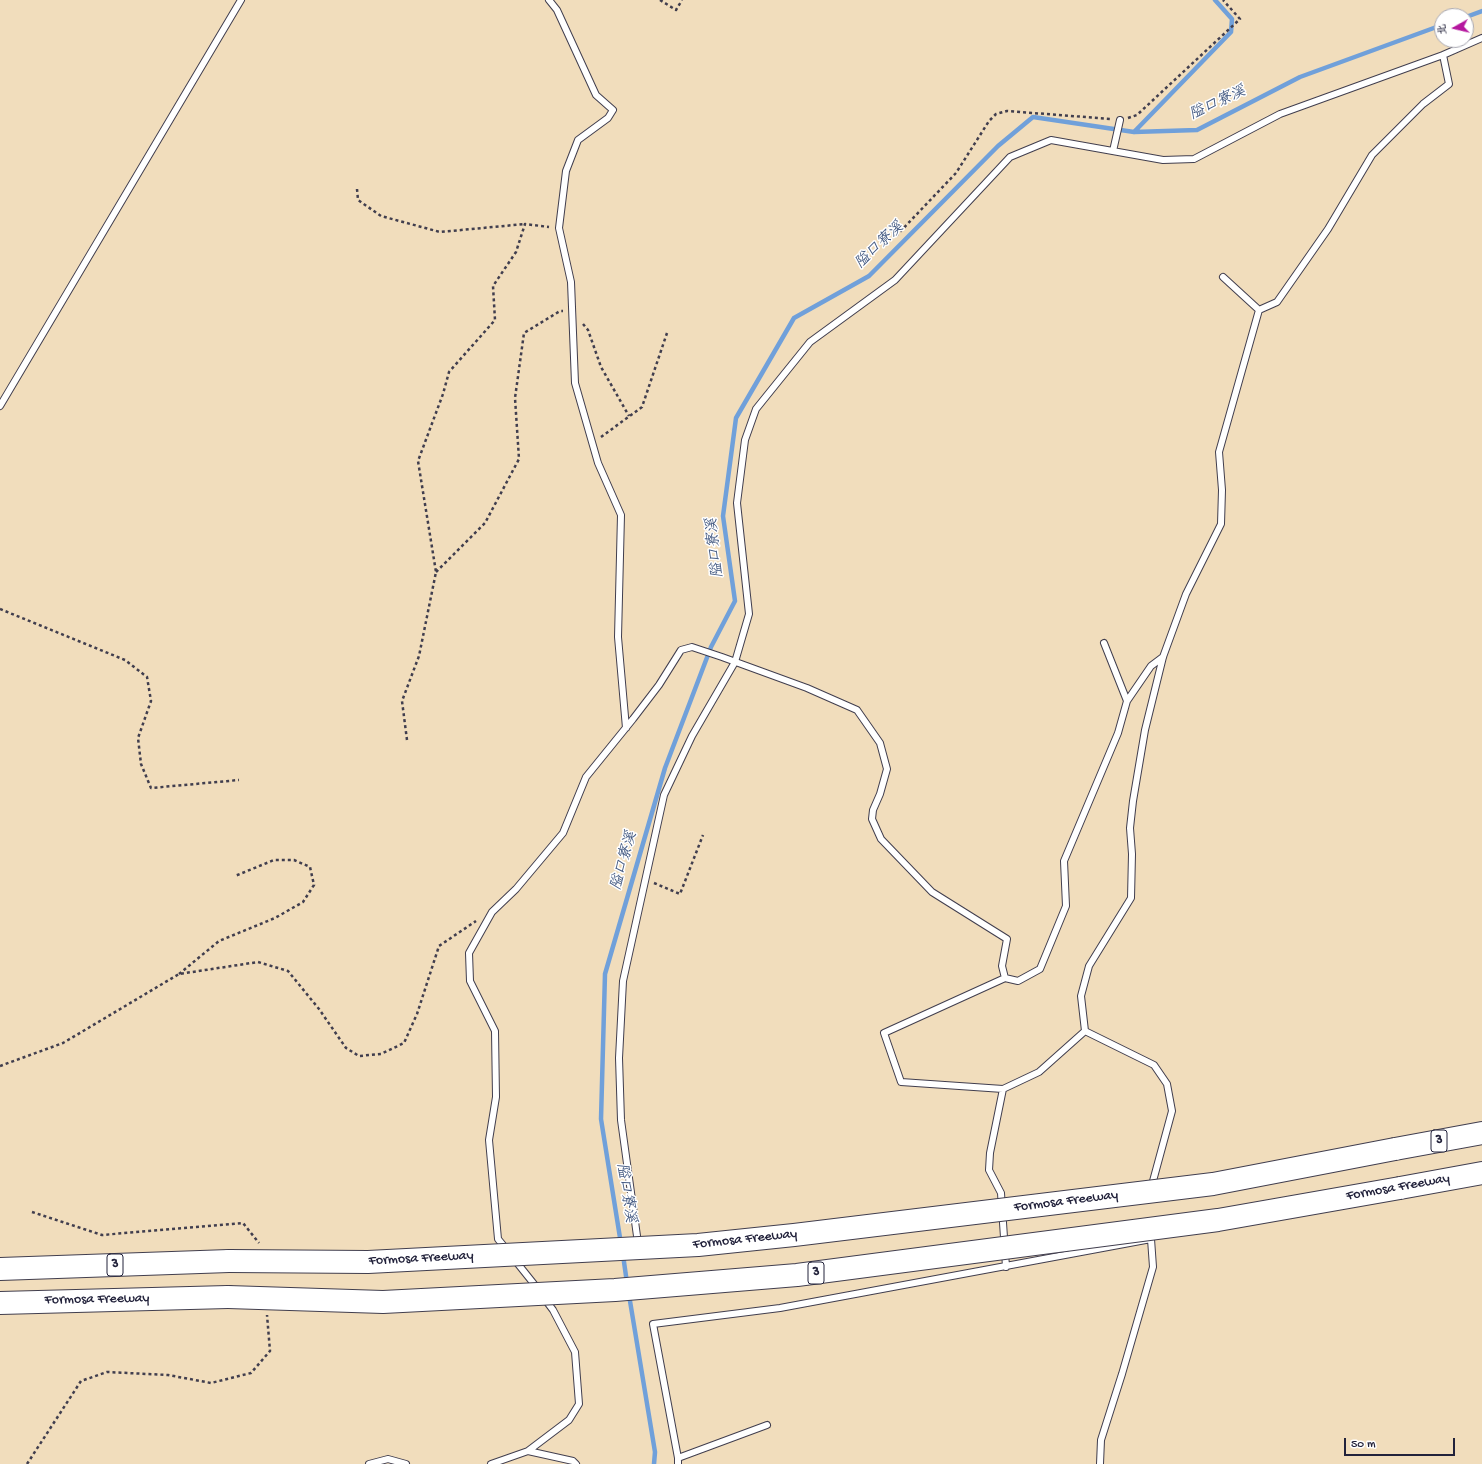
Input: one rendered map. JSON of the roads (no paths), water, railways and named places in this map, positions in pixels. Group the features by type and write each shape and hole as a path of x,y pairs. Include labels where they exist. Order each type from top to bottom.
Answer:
{"highway":[{"name":"Formosa Freeway","path":"0,1268 230,1261 368,1262 705,1244 802,1234 1213,1184 1482,1133"},
{"name":"Formosa Freeway","path":"0,1303 228,1297 383,1302 616,1290 797,1275 1218,1220 1482,1173"}],"lane":[{"path":"0,406 241,0"},
{"path":"549,0 557,10 596,95 613,110 608,118 578,140 566,170 559,228 571,282 575,383 598,463 621,515 618,637 626,728"},
{"path":"637,1236 621,1120 619,1058 622,982 664,795 692,736 735,662 749,614 737,503 745,440 756,409 810,342 895,280 1010,158 1051,140 1163,160 1194,159 1280,114 1443,55 1482,38"},
{"path":"1259,310 1277,302 1328,229 1372,155 1423,104 1449,84 1443,55"},
{"path":"1113,151 1120,121"},
{"path":"1223,276 1259,310"},
{"path":"1085,1031 1081,996 1089,966 1131,898 1132,854 1130,828 1145,730 1163,657 1186,594 1221,524 1222,490 1219,452 1259,310"},
{"path":"1104,642 1127,700"},
{"path":"491,1464 528,1451 569,1420 579,1404 575,1352 553,1310 498,1239 489,1140 496,1097 495,1031 470,981 469,953 492,912 516,889 563,833 586,776 659,685 681,650 692,647 722,657 807,688 857,710 880,743 887,769 872,819 881,839 932,892 1007,940 1002,966 1005,978"},
{"path":"1085,1031 1039,1072 1003,1090 901,1082 884,1033 1005,978 1018,980 1040,969 1066,906 1064,861 1118,733 1127,700 1151,666 1163,657"},
{"path":"1085,1031 1154,1065 1167,1084 1172,1111 1153,1180"},
{"path":"1003,1090 990,1153 989,1170 1001,1193 1006,1267"},
{"path":"767,1425 678,1461 653,1324 780,1308 1151,1239 1153,1267 1101,1440 1100,1464"},
{"path":"528,1451 573,1461 576,1464"},
{"path":"369,1464 388,1459 406,1464"}],"waterway":[{"path":"1134,132 1231,32 1232,19 1215,0"},
{"name":"隘口寮溪","path":"1474,14 1482,11"},
{"name":"隘口寮溪","path":"621,1244 601,1119 605,974 665,768 711,647 735,601 723,516 736,418 794,318 869,276 998,146 1033,117 1134,132 1197,130 1300,77 1434,28"},
{"name":"隘口寮溪","path":"623,1255 627,1283"},
{"name":"隘口寮溪","path":"629,1295 655,1452 654,1464"}]}
